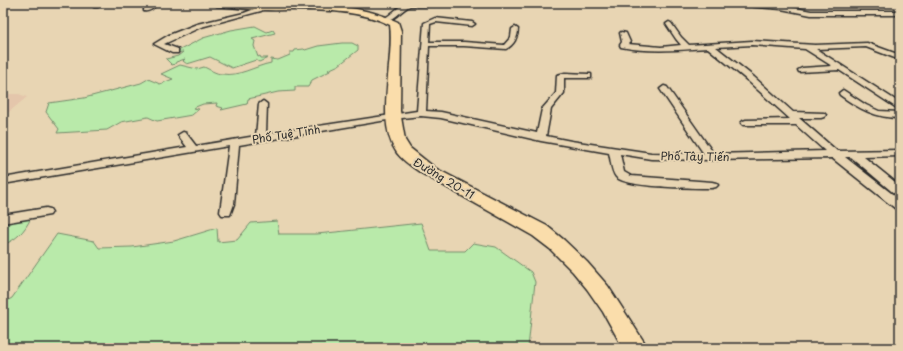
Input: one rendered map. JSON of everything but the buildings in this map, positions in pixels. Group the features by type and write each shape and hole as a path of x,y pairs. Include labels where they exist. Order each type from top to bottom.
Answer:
{"highway":[{"path":"217,3 265,7 315,8 357,13 387,19"},
{"name":"Đường 20-11","path":"387,19 395,24 396,31 392,116 403,150 419,165 540,231 562,249 602,293 636,348"}],"street":[{"path":"96,6 104,3"},
{"path":"146,10 153,6 154,3"},
{"path":"387,19 399,12 405,5 483,3"},
{"path":"734,3 781,7 811,14 900,13"},
{"path":"464,4 469,12"},
{"path":"175,51 158,44 203,24 251,14 265,7"},
{"path":"203,20 222,20"},
{"path":"421,113 427,23 435,20 472,24"},
{"path":"669,24 673,32 687,47"},
{"path":"425,44 464,44 506,48 509,42 514,38 515,29"},
{"path":"623,33 626,42 624,45 631,47 661,49 752,43 808,47 868,45 900,58"},
{"path":"710,46 751,79 835,155 900,206"},
{"path":"808,47 900,107"},
{"path":"802,70 841,68"},
{"path":"541,138 548,106 560,93 560,77 588,76"},
{"path":"664,89 711,157"},
{"path":"843,93 870,111 883,114 900,115"},
{"path":"866,95 900,98"},
{"path":"261,138 263,104"},
{"name":"Phố Tây Tiến","path":"392,116 421,113 441,115 541,138 651,156 711,157 900,153"},
{"path":"746,123 795,119 821,115"},
{"name":"Phố Tuệ Tĩnh","path":"3,181 392,116"},
{"path":"182,135 193,149"},
{"path":"226,212 234,142"},
{"path":"614,151 619,173 627,179 636,181 712,185"},
{"path":"854,154 900,192"},
{"path":"3,219 46,212"}],"shaded area":[{"path":"3,94 19,94 27,97 3,117"}],"green space":[{"path":"255,26 267,32 273,30 275,33 252,39 255,41 254,46 258,57 268,58 259,62 256,60 232,68 210,57 187,64 183,61 185,59 172,65 166,59 178,56 183,52 174,53 203,38 231,30"},
{"path":"352,43 358,46 358,50 339,65 328,70 330,71 312,80 308,87 295,87 295,91 278,92 248,99 247,104 221,110 223,108 216,106 217,103 203,104 193,108 199,109 192,115 157,121 148,117 121,122 107,130 57,133 59,129 46,112 49,103 84,98 141,83 148,79 160,84 173,79 161,74 180,65 197,69 204,67 220,74 228,75 241,73 271,63 271,59 278,60 290,55 290,52 294,52 295,50 305,50 318,46"},
{"path":"31,218 20,234 3,245 3,223"},
{"path":"277,221 279,234 317,234 421,223 431,251 465,251 473,243 496,247 531,272 535,282 528,348 3,348 3,303 12,298 57,234 94,241 99,248 132,247 174,241 217,228 218,242 237,240 251,223"}]}
